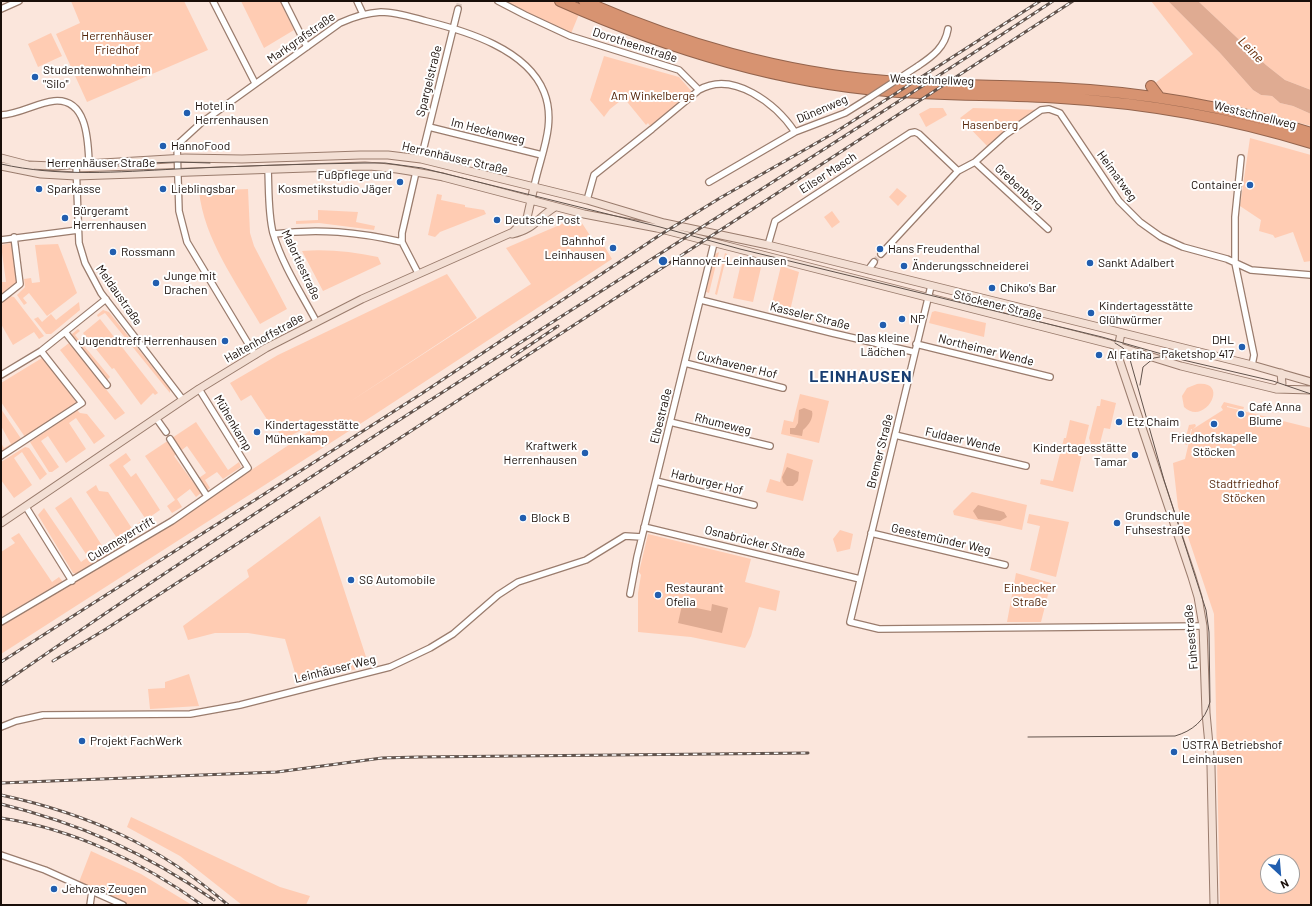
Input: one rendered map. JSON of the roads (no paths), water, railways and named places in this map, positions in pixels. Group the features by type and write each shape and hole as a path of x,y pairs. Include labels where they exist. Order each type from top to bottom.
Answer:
{"highway":[{"name":"Westschnellweg","path":"560,1 597,17 666,43 752,68 797,78 886,91 1058,98 1139,105 1225,120 1311,143"},
{"name":"Westschnellweg","path":"584,1 634,22 710,47 768,62 828,73 885,81 1058,88 1160,98 1226,111 1311,133"},
{"path":"1151,86 1160,98"}],"street":[{"path":"1,9 19,1"},
{"path":"213,1 255,84"},
{"path":"284,1 307,46"},
{"path":"357,1 363,14"},
{"name":"Dorotheenstraße","path":"498,1 570,36 679,70 699,90"},
{"name":"Spargelstraße","path":"421,159 458,9"},
{"name":"Markgrafstraße","path":"177,158 177,145 180,141 201,123 307,46 340,23 363,14 382,12 399,14 478,36 513,56 527,68 539,82 548,104 549,117 534,187"},
{"name":"Dünenweg","path":"710,182 795,132 845,113 869,98 918,66 939,50 944,42 948,29"},
{"path":"587,200 594,175 652,130 699,90 713,84 724,83 749,91 766,103 795,132"},
{"path":"1,115 12,114 54,101 68,104 77,109 82,116 88,142 89,162"},
{"name":"Heimatweg","path":"975,162 1005,135 1041,110 1049,109 1060,113 1115,195 1140,222 1171,242 1235,263 1251,270 1311,275"},
{"name":"Im Heckenweg","path":"429,127 542,155"},
{"name":"Eilser Masch","path":"768,245 773,224 777,219 910,133 915,132 958,171"},
{"name":"Herrenhäuser Straße","path":"1,158 38,166 177,158 242,159 388,155 421,159 587,200 644,218 722,235"},
{"path":"177,158 180,211 189,245 255,354"},
{"path":"1241,158 1235,217 1235,263 1254,355 1252,365"},
{"path":"881,254 958,171 975,162"},
{"name":"Grebenberg","path":"975,162 1048,229"},
{"name":"Meldaustraße","path":"76,164 79,243 85,263 94,282 106,299 183,400"},
{"name":"Herrenhäuser Straße","path":"1,166 41,174 76,176 365,166 384,167 443,177 616,221 657,228 714,243"},
{"name":"Malortiestraße","path":"268,169 270,208 274,234 287,266 316,322"},
{"path":"416,172 402,233 402,242 418,273"},
{"name":"Haltenhoffstraße","path":"1,523 199,389 255,354 316,322 418,273 508,235 525,221 534,187"},
{"path":"508,235 530,228 555,206"},
{"path":"1,240 14,237 78,230"},
{"path":"274,234 318,230 345,231 402,242"},
{"name":"Stöckener Straße","path":"722,235 768,245 1252,365 1311,382"},
{"path":"1,299 20,284 14,237"},
{"name":"Stöckener Straße","path":"714,243 1118,347 1181,366 1276,389 1311,390"},
{"name":"Elbestraße","path":"630,594 644,527 714,243"},
{"path":"868,270 874,262"},
{"name":"Bremer Straße","path":"931,286 850,622 879,629 1203,626"},
{"path":"1,375 41,351 106,299"},
{"name":"Kasseler Straße","path":"700,300 914,352"},
{"path":"65,332 107,385"},
{"name":"Fuhsestraße","path":"1121,333 1117,353 1198,597 1203,626 1206,713 1211,766 1214,905"},
{"name":"Northeimer Wende","path":"916,344 1050,377"},
{"path":"1,456 82,403 41,351"},
{"name":"Cuxhavener Hof","path":"685,363 783,388"},
{"path":"1276,389 1282,384 1281,373"},
{"name":"Mühenkamp","path":"199,389 248,468"},
{"path":"156,418 166,432"},
{"name":"Rhumeweg","path":"670,422 770,446"},
{"name":"Fuldaer Wende","path":"895,435 1026,466"},
{"path":"170,439 207,496"},
{"name":"Culemeyertrift","path":"1,622 172,521 248,468"},
{"name":"Harburger Hof","path":"656,481 754,505"},
{"path":"26,507 72,581"},
{"name":"Osnabrücker Straße","path":"644,527 860,579"},
{"name":"Geestemünder Weg","path":"871,533 1005,565"},
{"name":"Leinhäuser Weg","path":"1,727 16,721 43,716 190,714 240,705 390,667 410,659 447,638 498,595 518,582 594,556 625,536 642,538"},
{"path":"1,855 45,870 123,905"},
{"path":"90,905 92,891"}],"tunnel":[{"path":"458,9 460,1"},
{"path":"874,262 881,254"}],"tram line":[{"path":"60,166 177,162 210,163"},
{"path":"1,164 44,171 66,172 364,163 385,163 422,168 660,227 740,249 1102,337 1183,360 1273,381 1311,394"},
{"path":"1028,737 1175,736 1187,731 1197,724 1205,715 1210,702 1209,632 1206,610 1164,480 1129,356 1123,348 1115,343"},
{"path":"1140,385 1143,367 1154,358 1165,356"}],"railway":[{"path":"1,662 421,394 660,235 720,198 834,133 1040,1"},
{"path":"1,685 130,596 393,424 922,87 1053,1"},
{"path":"53,661 106,629 1073,1"},
{"path":"512,357 558,326"},
{"path":"1,783 277,772 382,758 808,753"},
{"path":"1,795 64,812 122,835 149,849 176,866 202,884 228,905"},
{"path":"1,804 59,821 112,842 163,868 214,900"},
{"path":"1,818 28,823 81,839 131,861 179,889 202,905"}],"place":[{"name":"Studentenwohnheim \"Silo\"","path":"35,77"},
{"name":"Hotel in Herrenhausen","path":"187,113"},
{"name":"HannoFood","path":"163,146"},
{"name":"Fußpflege und Kosmetikstudio Jäger","path":"400,182"},
{"name":"Container","path":"1250,185"},
{"name":"Sparkasse","path":"39,189"},
{"name":"Lieblingsbar","path":"163,189"},
{"name":"Bürgeramt Herrenhausen","path":"65,218"},
{"name":"Deutsche Post","path":"497,220"},
{"name":"Bahnhof Leinhausen","path":"613,248"},
{"name":"Hans Freudenthal","path":"880,249"},
{"name":"Rossmann","path":"113,252"},
{"name":"Hannover-Leinhausen","path":"663,261"},
{"name":"Sankt Adalbert","path":"1090,263"},
{"name":"Änderungsschneiderei","path":"904,266"},
{"name":"Junge mit Drachen","path":"156,283"},
{"name":"Chiko's Bar","path":"992,288"},
{"name":"Kindertagesstätte Glühwürmer","path":"1091,313"},
{"name":"NP","path":"902,319"},
{"name":"Das kleine Lädchen","path":"883,325"},
{"name":"Jugendtreff Herrenhausen","path":"225,341"},
{"name":"DHL Paketshop 417","path":"1242,347"},
{"name":"Al Fatiha","path":"1099,355"},
{"name":"Café Anna Blume","path":"1241,414"},
{"name":"Etz Chaim","path":"1119,422"},
{"name":"Friedhofskapelle Stöcken","path":"1214,424"},
{"name":"Kindertagesstätte Mühenkamp","path":"257,432"},
{"name":"Kraftwerk Herrenhausen","path":"585,453"},
{"name":"Kindertagesstätte Tamar","path":"1135,455"},
{"name":"Block B","path":"523,518"},
{"name":"Grundschule Fuhsestraße","path":"1117,523"},
{"name":"SG Automobile","path":"351,580"},
{"name":"Restaurant Ofelia","path":"658,595"},
{"name":"Projekt FachWerk","path":"82,741"},
{"name":"ÜSTRA Betriebshof Leinhausen","path":"1174,752"},
{"name":"Jehovas Zeugen","path":"54,889"}],"district":[{"name":"LEINHAUSEN","path":"861,377"}],"park label":[{"name":"Herrenhäuser Friedhof","path":"117,43"},
{"name":"Am Winkelberge","path":"653,96"},
{"name":"Hasenberg","path":"990,125"},
{"name":"Stadtfriedhof Stöcken","path":"1244,491"},
{"name":"Einbecker Straße","path":"1030,595"}],"water label":[{"name":"Leine","path":"1251,50"}]}
